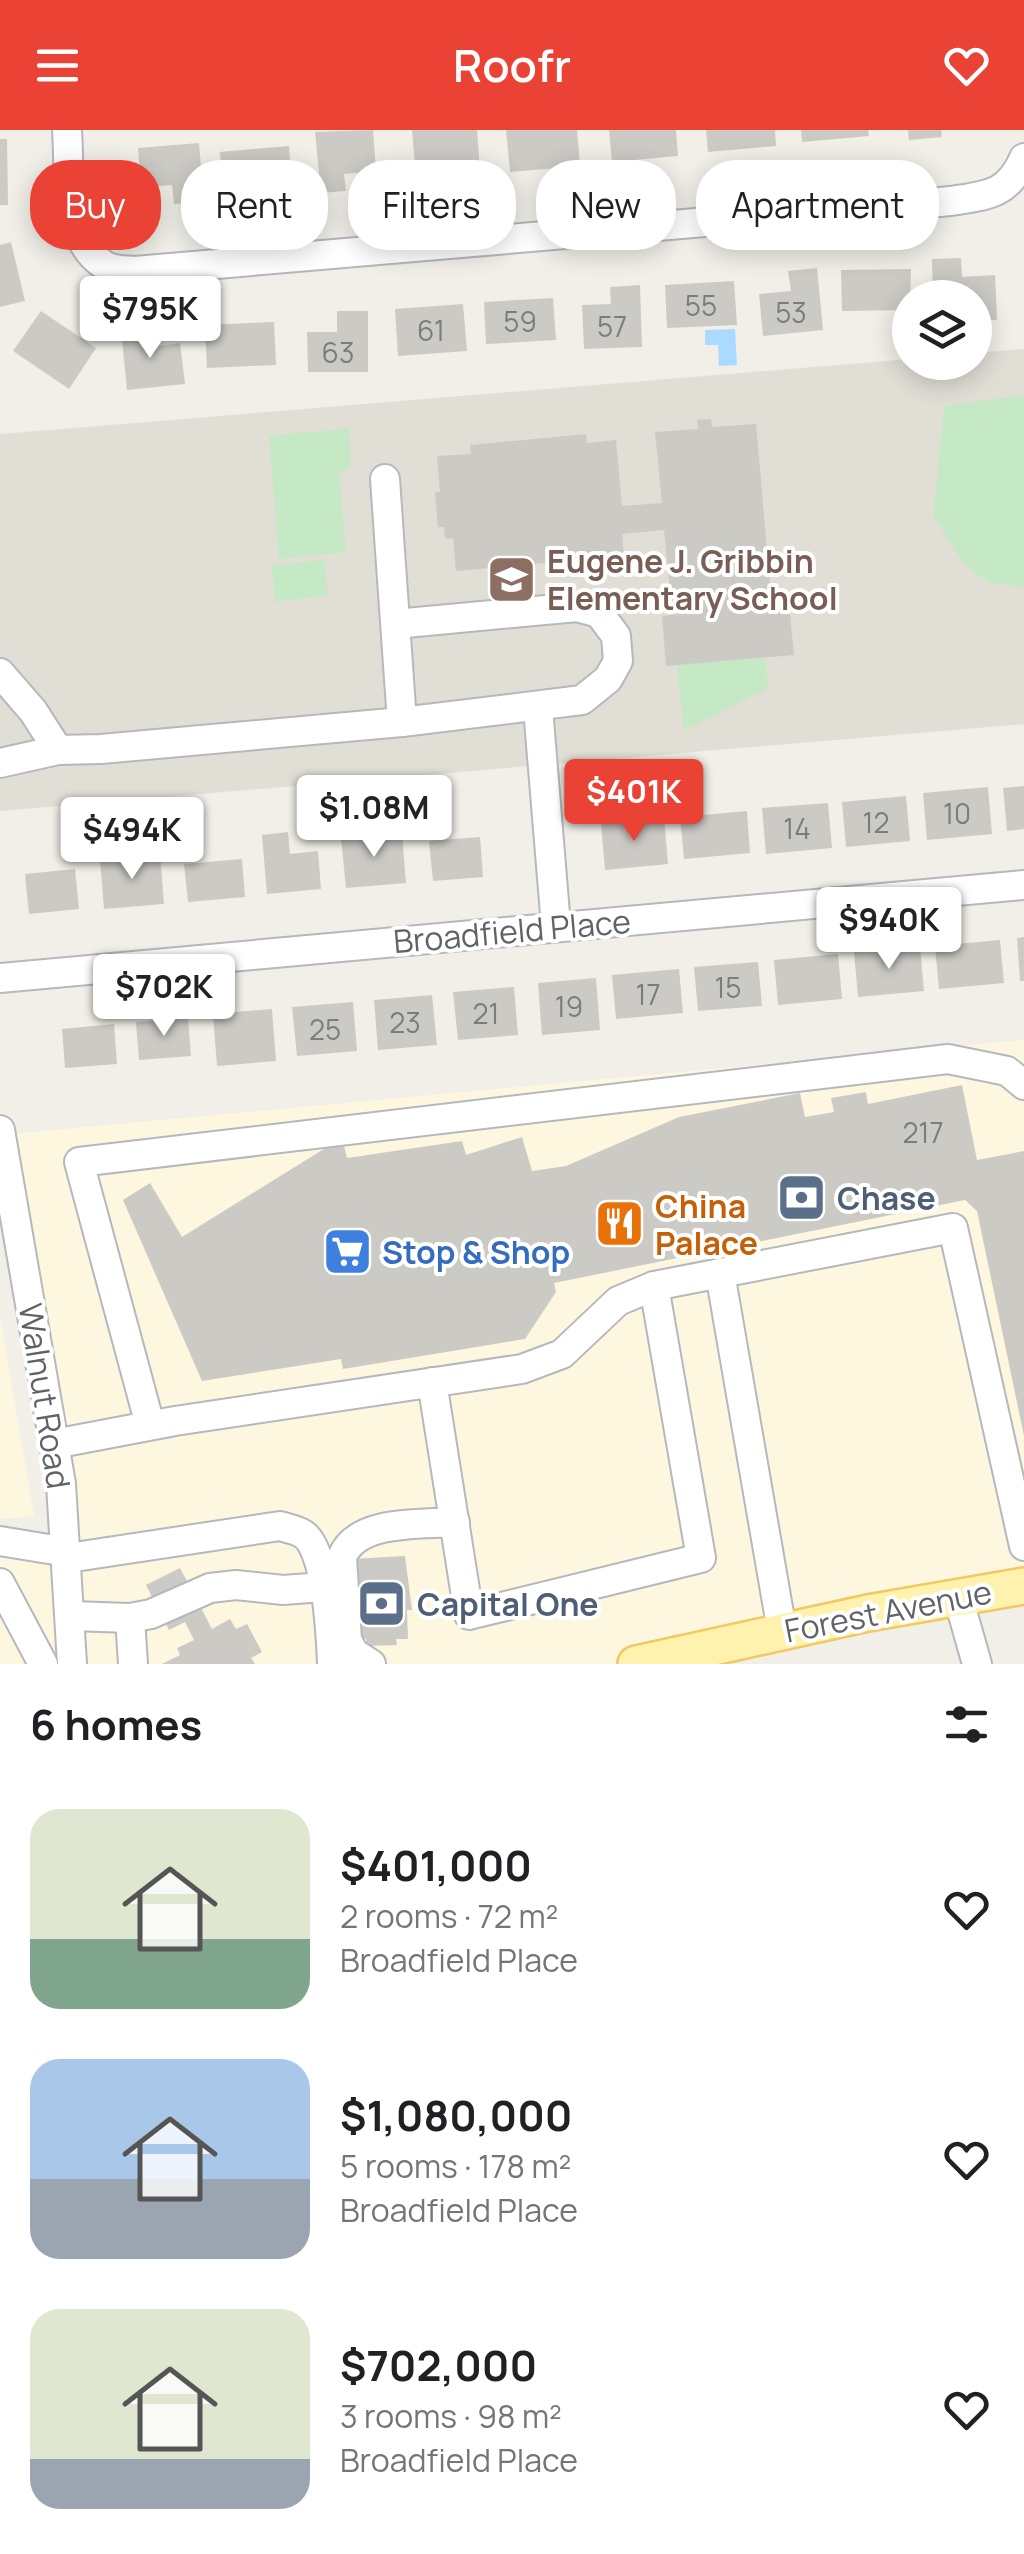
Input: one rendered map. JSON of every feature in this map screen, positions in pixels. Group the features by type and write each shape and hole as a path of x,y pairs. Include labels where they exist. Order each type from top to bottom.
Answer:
{"main road":[{"name":"Forest Avenue","path":"637,1664 740,1652 782,1632 1024,1586"}],"street":[{"path":"67,130 74,218 86,248 102,264 135,271 951,201 988,195 1010,184 1024,158"},
{"path":"385,480 402,722"},
{"path":"0,763 58,750 538,708 582,700 608,679 618,661 616,636 598,613 577,607 395,624"},
{"path":"0,673 33,711 58,750"},
{"path":"538,708 556,926"},
{"name":"Broadfield Place","path":"0,978 1024,885"},
{"path":"150,1425 79,1162 948,1060 1006,1071 1024,1085"},
{"name":"Walnut Road","path":"0,1130 54,1444 68,1555 72,1664"},
{"path":"54,1444 150,1425 522,1368 562,1354 618,1302 654,1286 952,1228 1024,1546"},
{"path":"720,1273 782,1632"},
{"path":"432,1382 468,1615 701,1558 654,1286"},
{"path":"371,1664 354,1653 347,1640 342,1557 346,1546 379,1530 455,1522"},
{"path":"0,1541 68,1555 280,1526 304,1534 315,1548 331,1624 332,1664"},
{"path":"0,1583 43,1664"},
{"path":"71,1616 130,1618 152,1614 210,1588 236,1585 283,1590 323,1586"},
{"path":"958,1597 978,1664"},
{"path":"130,1618 134,1664"}],"shaded area":[{"name":"Eugene J. Gribbin Elementary School","path":"1024,349 1024,724 0,811 0,434 892,360 892,380 992,380 992,352"},
{"path":"1024,1040 1024,1586 645,1664 0,1664 0,1548 67,1552 1,1135"},
{"path":"0,1315 34,1516 0,1519"}],"green space":[{"path":"1024,395 1024,587 989,583 963,563 933,516 944,406"},
{"path":"349,428 351,469 339,472 346,552 279,559 269,436"},
{"path":"324,560 328,595 276,602 271,565"},
{"path":"765,658 768,688 684,731 677,665"}],"water":[{"path":"735,329 737,365 719,366 718,345 705,345 705,330"}],"building":[{"path":"373,130 375,160 348,160 348,174 344,174 346,191 328,192 328,160 318,160 315,132"},
{"path":"412,130 477,130 479,160 415,160"},
{"path":"506,130 577,130 580,160 536,160 536,170 516,171 516,160 509,160"},
{"path":"609,130 676,130 678,156 612,160"},
{"path":"706,130 775,130 776,146 708,152"},
{"path":"801,130 868,130 869,136 802,142"},
{"path":"908,130 941,130 942,137 909,140"},
{"path":"0,139 7,139 8,205 0,205"},
{"path":"199,143 200,160 181,160 181,204 174,204 172,185 161,186 161,160 139,160 138,148"},
{"path":"289,146 290,160 221,160 220,152"},
{"path":"11,242 25,301 0,307 0,245"},
{"path":"961,258 962,277 995,275 997,320 992,320 992,280 933,280 932,259"},
{"path":"817,268 823,330 763,336 759,294 791,291 788,271"},
{"path":"911,269 911,280 892,280 892,310 842,311 841,270"},
{"path":"734,281 737,325 667,328 665,285"},
{"path":"640,285 642,347 584,349 582,305 611,304 610,287"},
{"path":"553,298 556,340 486,344 484,302"},
{"path":"463,304 467,351 398,356 395,309"},
{"path":"41,311 96,348 69,389 13,351"},
{"path":"337,311 368,311 368,372 308,372 307,332 337,332"},
{"path":"274,322 276,365 207,368 205,325"},
{"path":"148,327 150,347 180,343 185,384 127,390 121,329"},
{"path":"711,419 712,427 756,424 771,594 762,595 763,606 789,604 794,655 666,666 662,616 679,614 678,602 671,603 664,530 622,534 624,556 456,571 453,538 445,539 444,527 438,527 437,456 471,454 470,445 586,434 587,443 616,440 622,506 662,503 655,432 698,429 697,420"},
{"path":"1024,786 1024,829 1007,831 1003,788"},
{"path":"988,787 992,834 927,840 923,793"},
{"path":"906,796 910,841 846,847 842,802"},
{"path":"828,803 832,848 766,854 762,808"},
{"path":"747,811 750,853 684,859 680,817"},
{"path":"664,817 668,864 605,870 601,823"},
{"path":"288,832 290,854 318,851 321,889 267,894 262,835"},
{"path":"402,833 406,883 346,888 341,838"},
{"path":"480,837 483,877 433,881 429,841"},
{"path":"160,854 164,904 104,909 100,859"},
{"path":"242,859 245,897 188,902 184,864"},
{"path":"75,869 79,909 29,914 25,874"},
{"path":"1024,937 1024,981 1020,981 1017,938"},
{"path":"1000,940 1004,983 939,989 935,946"},
{"path":"920,947 924,991 858,997 854,952"},
{"path":"838,954 842,999 778,1005 774,960"},
{"path":"758,962 762,1006 698,1011 694,967"},
{"path":"679,969 683,1013 616,1019 612,975"},
{"path":"596,978 600,1030 542,1035 538,983"},
{"path":"514,987 518,1035 458,1040 453,992"},
{"path":"432,995 437,1045 378,1050 374,1000"},
{"path":"353,1002 357,1051 297,1056 292,1007"},
{"path":"272,1009 276,1061 217,1066 213,1014"},
{"path":"188,1018 191,1056 139,1060 136,1022"},
{"path":"114,1024 117,1064 65,1068 62,1029"},
{"path":"962,1085 977,1160 1024,1151 1024,1436 977,1211 965,1200 554,1283 556,1292 525,1339 343,1369 341,1359 202,1381 123,1200 150,1183 182,1237 332,1144 343,1142 347,1158 462,1141 466,1155 522,1137 532,1171 566,1166 679,1117 800,1093 805,1117 834,1112 831,1098 866,1092 868,1104"},
{"name":"Capital One","path":"405,1556 412,1610 407,1610 408,1639 396,1639 397,1645 367,1646 366,1639 355,1639 351,1559"},
{"path":"180,1568 212,1629 230,1619 236,1629 247,1624 262,1652 251,1658 255,1664 162,1664 180,1655 177,1648 194,1640 185,1622 169,1630 146,1585"}],"place":[{"name":"Eugene J. Gribbin Elementary School","path":"512,579"},
{"name":"Chase","path":"802,1198"},
{"name":"China Palace","path":"620,1224"},
{"name":"Stop & Shop","path":"347,1252"},
{"name":"Capital One","path":"382,1604"}]}
